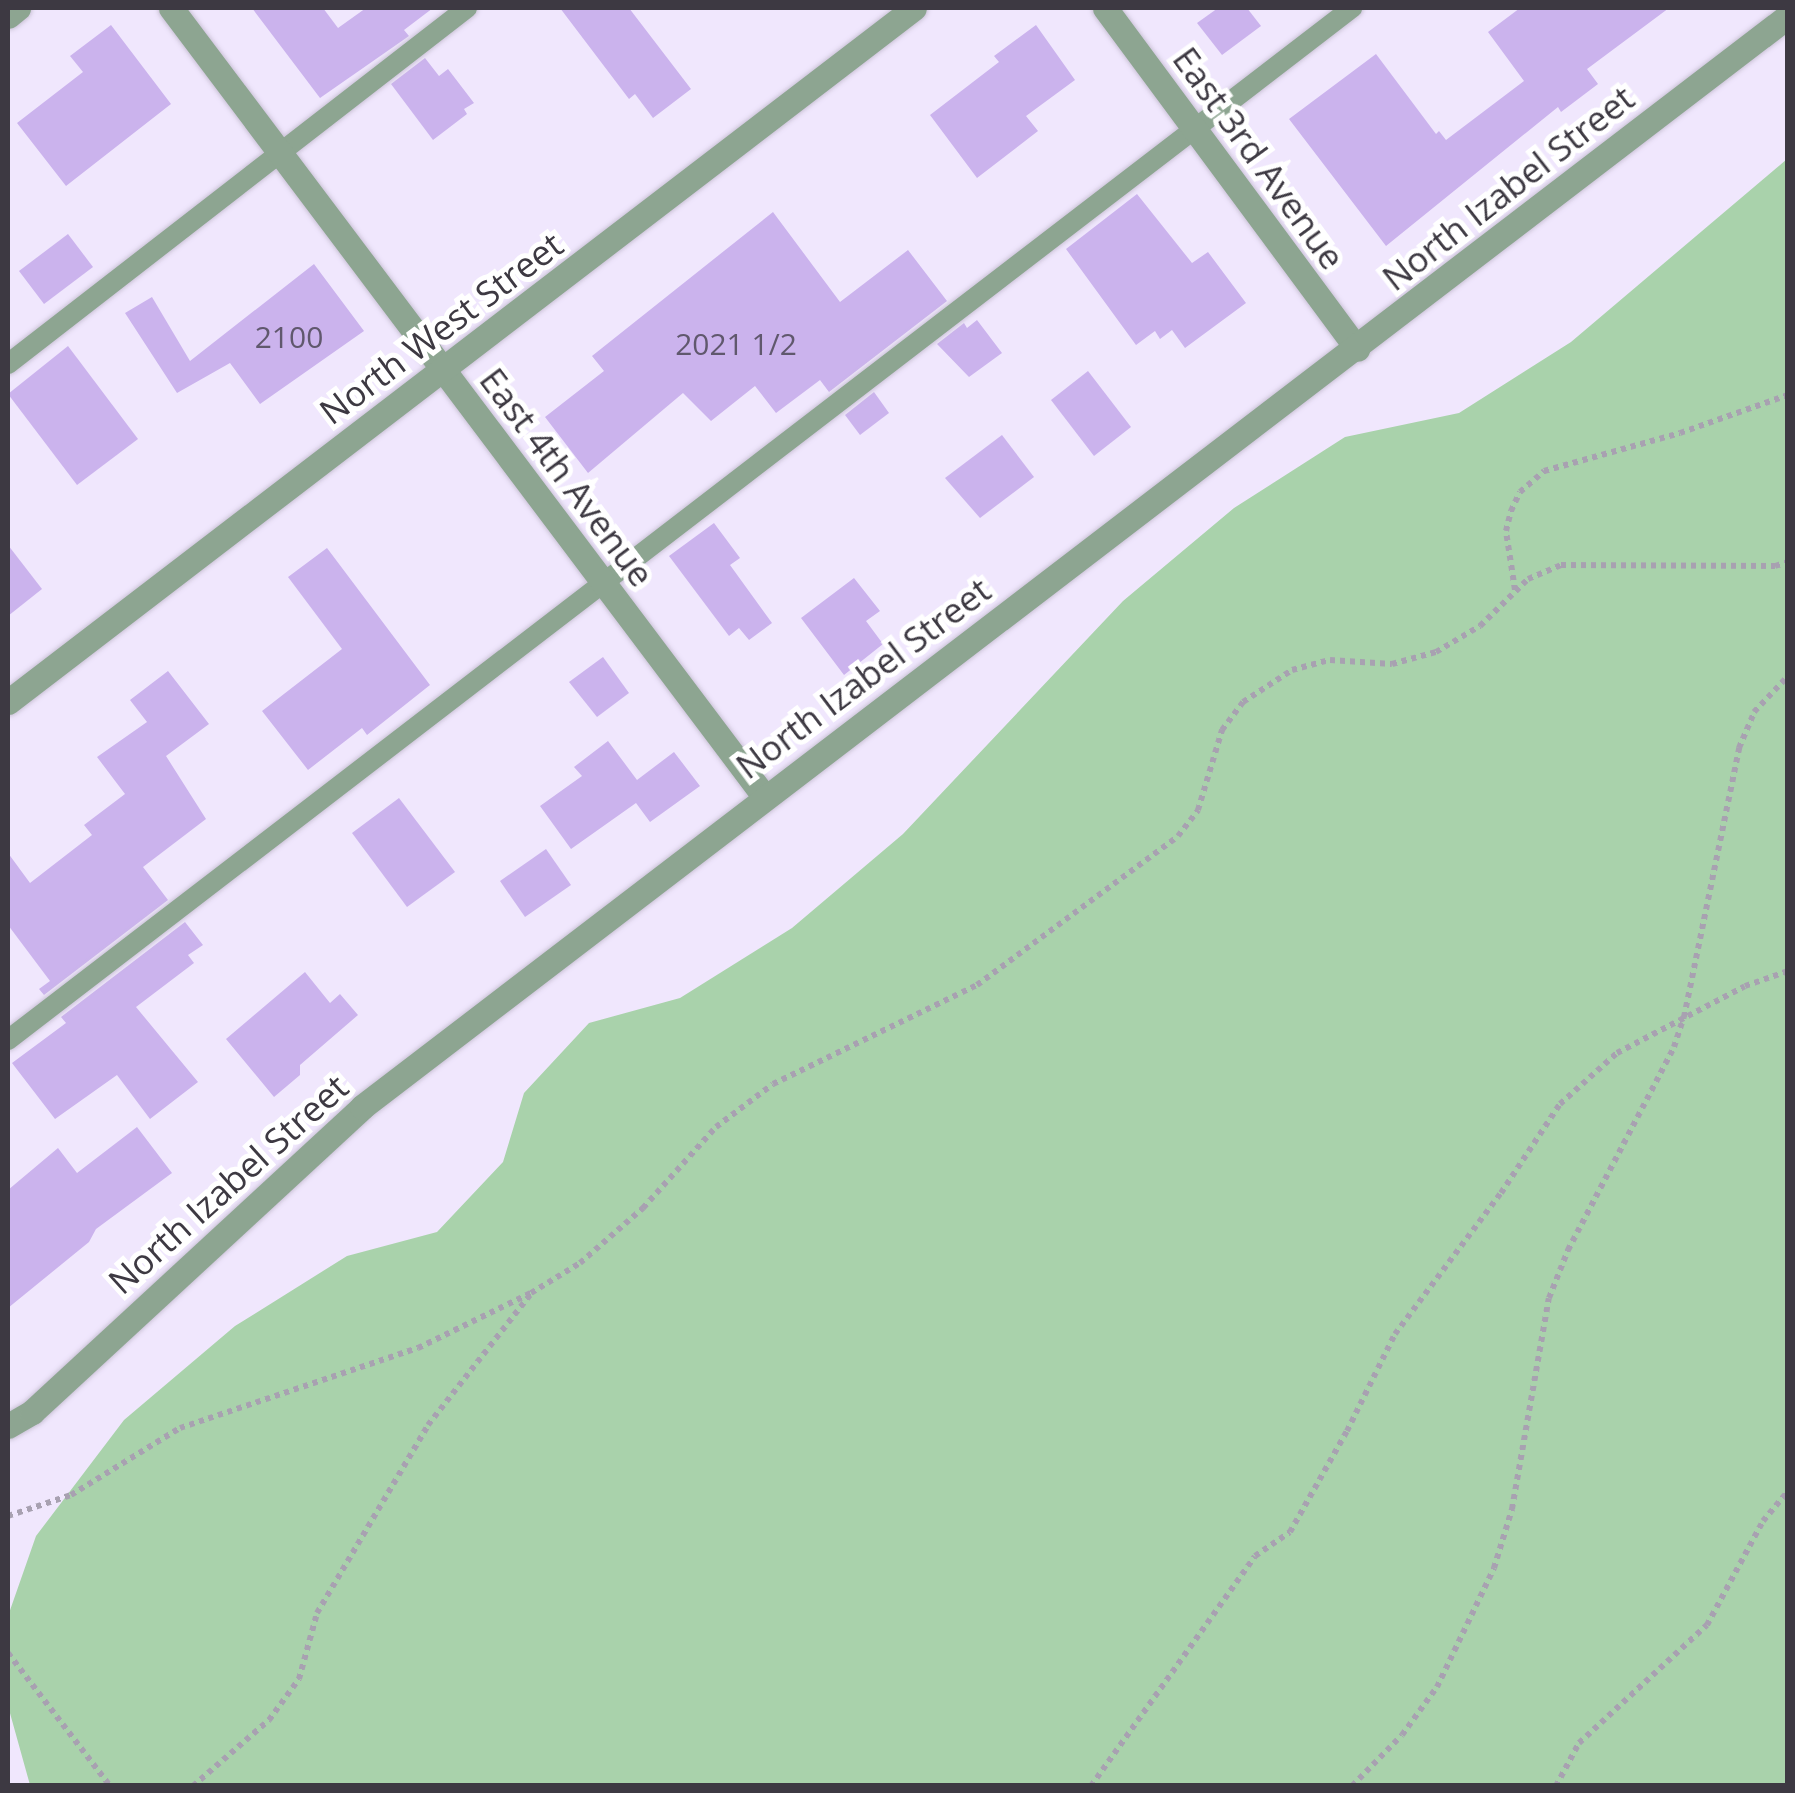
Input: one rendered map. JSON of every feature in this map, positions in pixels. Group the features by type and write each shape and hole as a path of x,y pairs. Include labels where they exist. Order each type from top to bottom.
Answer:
{"street":[{"path":"8,16 18,8"},
{"name":"East 4th Avenue","path":"171,8 764,796"},
{"name":"North West Street","path":"8,702 914,8"},
{"name":"East 3rd Avenue","path":"1106,8 1357,350"},
{"name":"North Izabel Street","path":"8,1426 32,1412 362,1107 764,796 1357,350 1788,16"}],"lane":[{"path":"8,364 467,8"},
{"path":"8,1040 1352,8"}],"path":[{"path":"1515,591 1506,531 1520,492 1544,472 1680,433 1788,395"},
{"path":"8,1516 71,1494 180,1428 418,1348 531,1293 580,1264 643,1208 716,1127 773,1084 977,986 1178,836 1198,810 1222,730 1242,702 1292,670 1330,660 1392,664 1436,652 1480,626 1528,579 1561,565 1776,566 1788,562"},
{"path":"1352,1786 1402,1734 1437,1687 1494,1568 1512,1509 1549,1298 1568,1250 1650,1097 1684,1018 1739,748 1754,712 1788,676"},
{"path":"1092,1786 1255,1556 1290,1532 1348,1431 1395,1334 1501,1193 1560,1104 1617,1053 1745,986 1788,971"},
{"path":"193,1786 269,1720 299,1679 317,1612 428,1425 531,1293"},
{"path":"1556,1786 1579,1743 1706,1625 1763,1521 1788,1490"},
{"path":"8,1653 110,1786"}],"green space":[{"path":"1787,159 1787,1785 30,1785 8,1706 8,1616 36,1536 124,1420 235,1326 347,1256 437,1232 503,1162 524,1093 589,1023 680,998 792,928 903,834 1123,601 1234,508 1345,437 1459,413 1571,342"}],"building":[{"path":"252,8 323,8 338,28 366,8 433,8 404,30 409,36 320,98"},
{"path":"560,8 629,8 691,89 653,118 635,94 629,99"},
{"path":"1218,8 1247,8 1261,26 1222,55 1197,23"},
{"path":"1520,8 1669,8 1587,69 1598,84 1561,112 1558,107 1386,246 1289,119 1376,54 1436,134 1439,131 1446,140 1524,81 1488,32"},
{"path":"111,25 171,104 66,186 17,123 83,72 70,56"},
{"path":"1036,25 1075,80 1026,116 1038,131 977,178 930,115 999,62 994,56"},
{"path":"425,58 439,76 448,69 474,103 464,109 467,114 433,140 391,84"},
{"path":"1137,194 1192,263 1208,252 1246,303 1185,348 1172,330 1160,339 1155,331 1136,345 1066,249"},
{"path":"773,212 840,302 908,250 947,301 829,392 820,380 776,413 755,386 711,421 683,393 588,473 545,417 604,371 592,356"},
{"path":"68,234 93,267 44,304 19,271"},
{"path":"314,264 364,331 260,404 230,363 177,393 125,313 152,297 190,361"},
{"path":"977,320 1002,353 969,377 937,344 964,323 967,328"},
{"path":"68,346 138,439 77,485 8,394"},
{"path":"1088,371 1131,427 1094,456 1051,400"},
{"path":"874,392 889,413 860,435 845,415"},
{"path":"1002,435 1034,477 980,518 945,478"},
{"path":"714,523 740,558 730,565 772,623 749,640 739,628 729,636 669,556"},
{"path":"8,545 42,589 8,616"},
{"path":"327,548 430,685 367,735 362,728 308,770 262,711 342,649 288,577"},
{"path":"854,578 880,611 866,621 883,644 844,675 801,618"},
{"path":"603,657 629,693 597,717 569,682"},
{"path":"168,671 209,724 166,756 206,819 143,867 168,900 44,995 39,989 50,981 8,925 8,853 30,883 92,835 84,825 125,794 97,757 147,722 130,700"},
{"path":"608,741 637,780 674,752 700,786 650,822 636,803 571,849 540,806 582,776 574,767"},
{"path":"399,798 455,872 407,907 352,833"},
{"path":"546,849 571,885 525,917 500,881"},
{"path":"185,922 203,945 188,955 194,963 136,1007 198,1082 150,1119 117,1075 55,1119 12,1063 66,1023 61,1017"},
{"path":"305,972 330,1003 340,994 358,1015 300,1065 300,1075 274,1097 226,1039"},
{"path":"137,1127 172,1173 96,1229 89,1242 8,1308 8,1190 58,1148 77,1173"}]}
